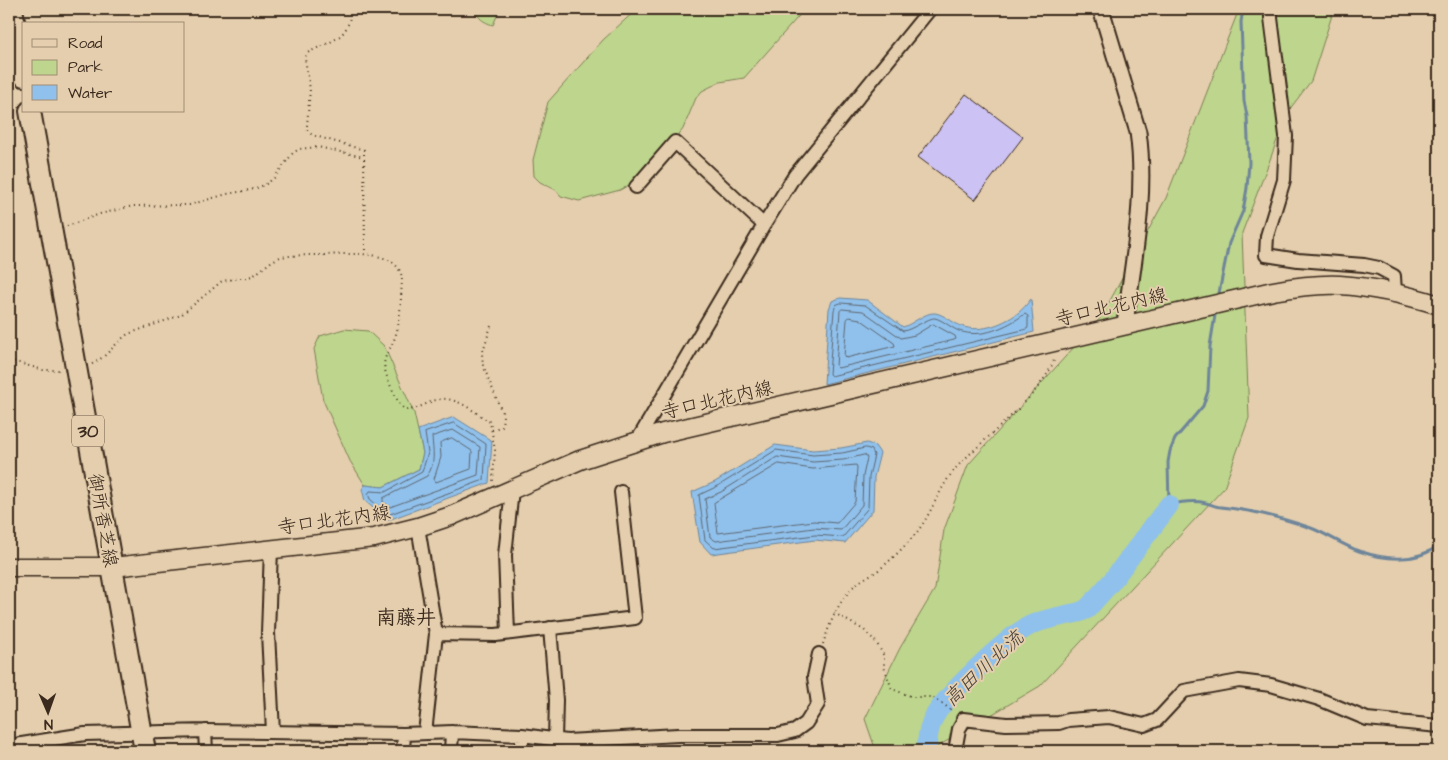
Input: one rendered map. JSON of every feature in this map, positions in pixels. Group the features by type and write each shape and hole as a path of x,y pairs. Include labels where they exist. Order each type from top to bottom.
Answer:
{"main road":[{"path":"12,9 22,65"},
{"name":"御所香芝線","path":"30,112 144,742"},
{"name":"寺口北花内線","path":"9,567 113,567 374,538 418,527 451,516 580,460 687,427 1273,290 1305,286 1339,285 1395,292 1439,305"}],"street":[{"path":"637,441 795,175 930,9"},
{"path":"1101,9 1138,132 1140,147 1140,196 1125,324"},
{"path":"1271,9 1286,136 1284,180 1267,236 1266,255 1379,268 1394,276 1395,292"},
{"path":"636,186 675,142 764,225"},
{"path":"508,633 504,555 512,490"},
{"path":"436,634 496,635 635,618 621,492"},
{"path":"418,527 436,634 425,733"},
{"path":"271,549 268,633 273,732"},
{"path":"550,628 556,700 563,744"},
{"path":"9,746 85,734 144,742 205,731 404,734 452,732 522,735 563,744 678,735 778,735 795,732 806,722 818,704 814,677 819,654"},
{"path":"954,751 963,719 1006,724 1041,724 1109,717 1144,725 1157,720 1184,691 1239,681 1271,686 1319,699 1368,719 1439,726"},
{"path":"205,731 206,751"},
{"path":"451,751 452,732"},
{"path":"403,751 404,734"},
{"path":"522,735 522,751"}],"path":[{"path":"336,9 351,10 348,27 343,35 335,41 306,54 305,59 310,89 307,126 308,131 312,135 364,150 365,253"},
{"path":"52,232 116,209 147,205 189,205 254,189 274,178 293,153 299,149 318,147 364,157"},
{"path":"9,360 43,370 77,368 92,364 104,358 121,338 128,334 180,315 222,281 229,278 253,276 272,261 280,258 365,253 387,259 397,265 402,272 396,334 383,362 386,376 401,407 410,410 437,400 452,400 490,422 495,450 492,499"},
{"path":"492,323 482,354 483,364 503,415 502,426 492,430"},
{"path":"819,654 834,613 854,586 874,573 918,532 954,471 1028,398 1052,367 1060,340"},
{"path":"834,613 864,630 876,642 884,656 884,667 892,689 914,697 932,697 963,719"}],"green space":[{"path":"474,9 500,9 493,25 481,19"},
{"path":"637,9 805,9 744,78 720,82 702,91 696,98 683,129 650,173 620,190 579,201 561,196 556,190 540,182 534,176 533,160 548,102 603,40"},
{"path":"1239,9 1334,9 1311,81 1286,114 1242,233 1249,418 1224,488 1040,686 930,751 876,751 865,719 900,648 935,589 944,530 968,465 1101,317 1166,198"},
{"path":"344,329 368,331 384,346 414,413 423,453 419,469 383,487 365,485 350,461 323,400 314,349 320,336"}],"water":[{"path":"840,298 867,300 903,327 927,314 935,313 966,328 974,329 989,327 1005,321 1018,313 1031,299 1034,332 824,384 829,309 832,301"},
{"path":"454,417 492,441 489,483 391,519 386,519 365,501 362,489 365,485 383,487 419,469 423,453 418,430"},
{"path":"867,443 875,446 880,453 874,477 873,510 845,543 815,540 711,554 700,542 692,492 715,482 775,445 813,450 841,448"}],"building":[{"path":"966,94 1023,137 975,200 918,157"}],"waterway":[{"path":"1218,298 1229,243 1243,211 1247,188 1249,163 1247,116 1244,101 1241,22 1243,9"},
{"path":"1216,309 1210,346 1208,391 1203,406 1175,439 1170,451 1168,462 1169,505 1197,502 1266,515 1311,528 1353,549 1390,558 1421,555 1439,545"},
{"name":"高田川北流","path":"926,751 932,721 948,698 962,683 1007,641 1031,625 1087,609 1112,581 1169,505"}],"district":[{"name":"南藤井","path":"406,617"}]}
